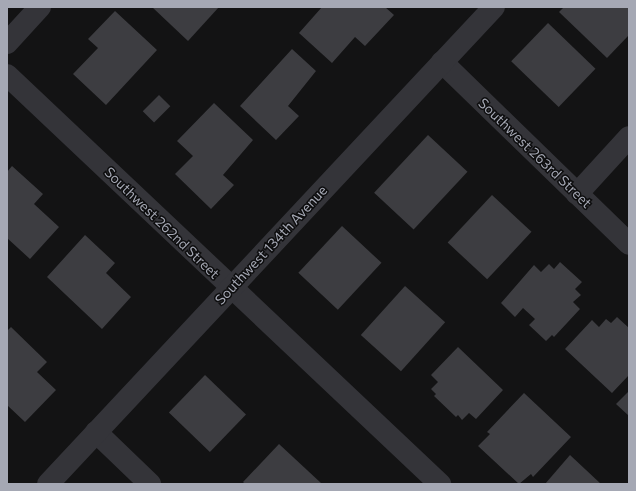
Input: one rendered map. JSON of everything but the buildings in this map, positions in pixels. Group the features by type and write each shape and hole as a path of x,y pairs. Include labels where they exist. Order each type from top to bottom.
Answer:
{"street":[{"path":"7,43 40,7"},
{"name":"Southwest 134th Avenue","path":"48,484 494,7"},
{"name":"Southwest 263rd Street","path":"442,62 629,244"},
{"name":"Southwest 262nd Street","path":"7,75 230,288 440,484"},
{"path":"577,194 629,137"},
{"path":"96,432 150,484"}]}
